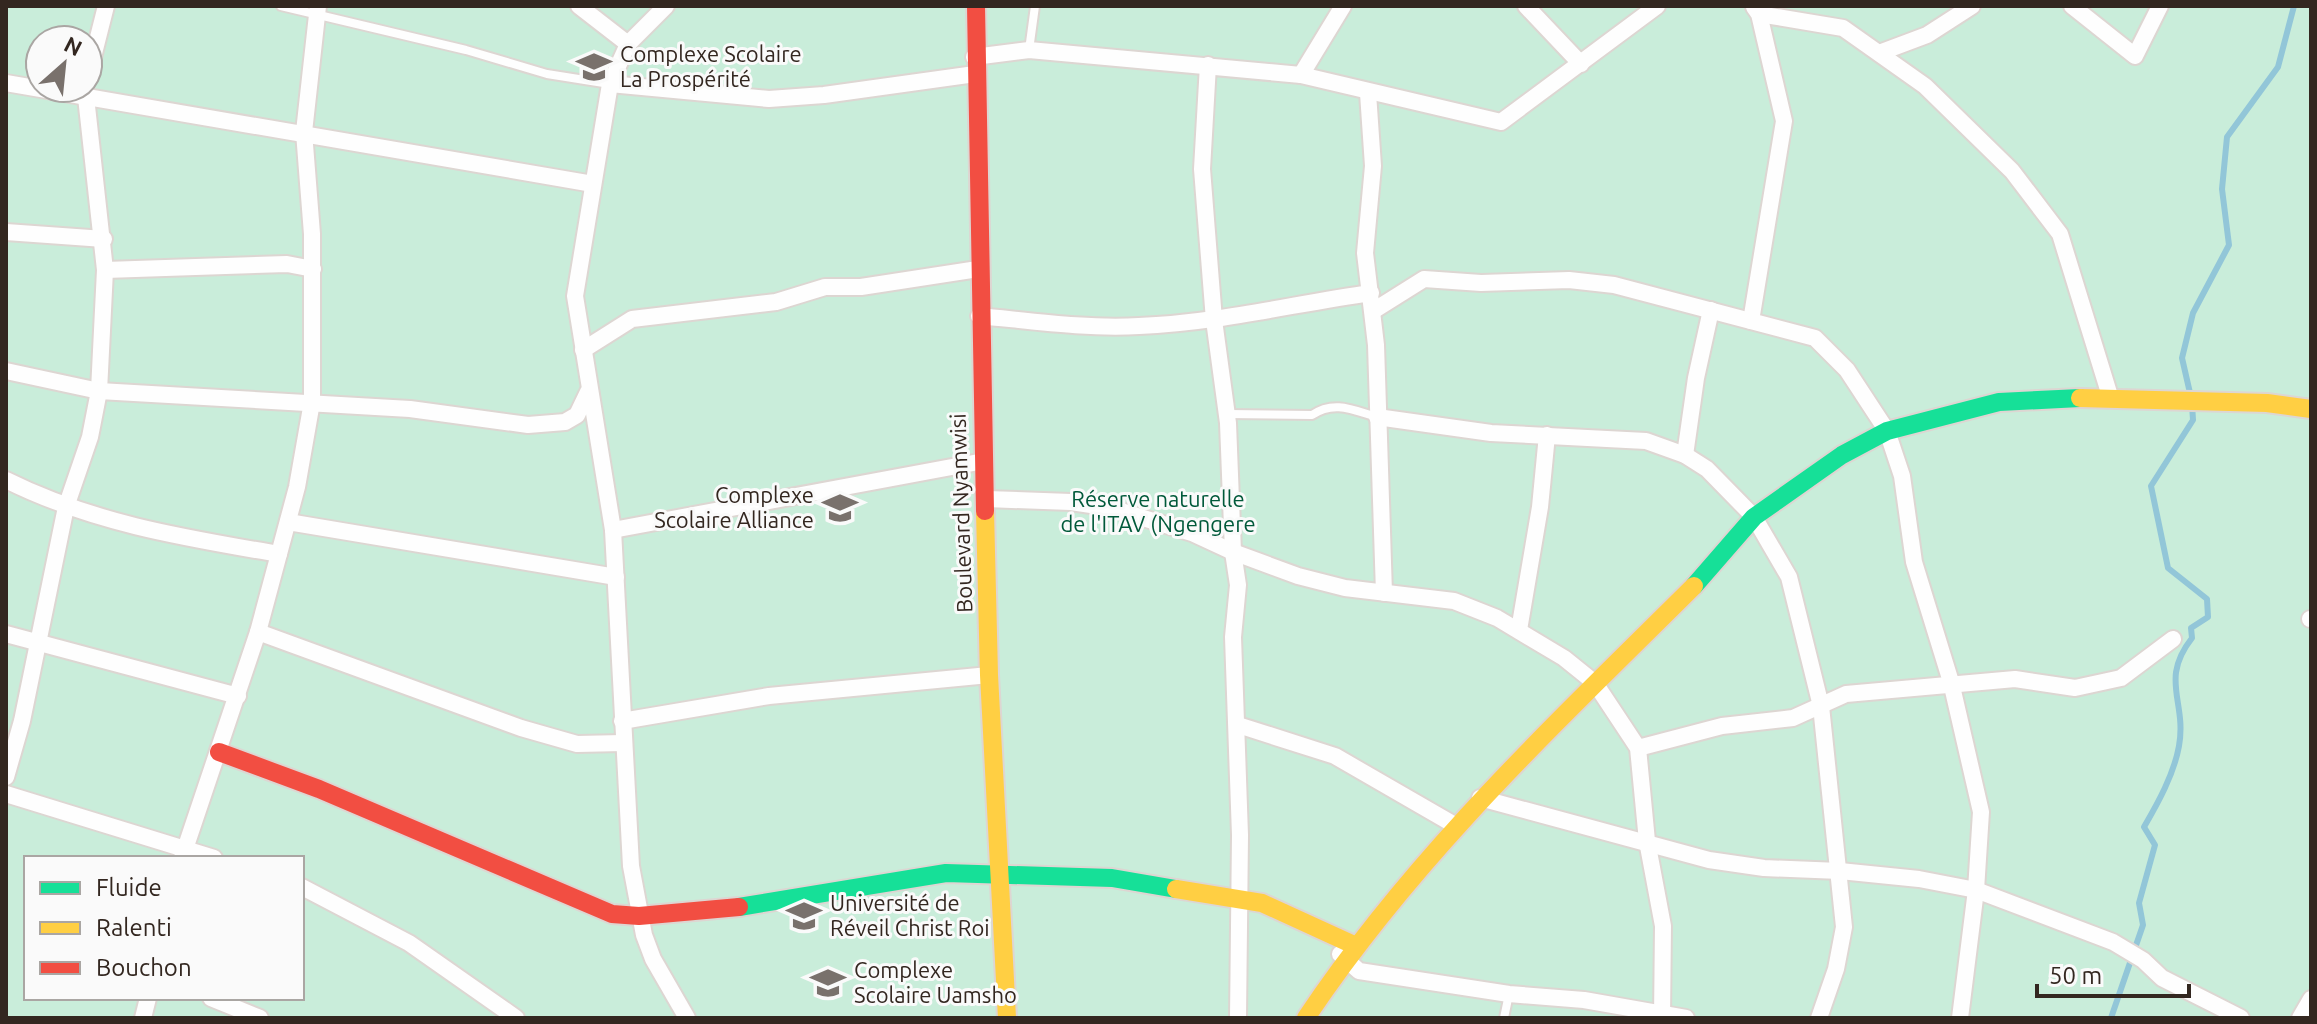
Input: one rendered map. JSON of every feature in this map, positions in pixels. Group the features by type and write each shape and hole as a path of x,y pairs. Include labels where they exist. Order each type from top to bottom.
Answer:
{"street":[{"path":"579,6 628,44"},
{"path":"666,6 628,44 610,84 575,296 613,530 631,866 639,916 653,959 687,1018"},
{"name":"Boulevard Nyamwisi","path":"976,6 978,269 989,675 1007,1018"},
{"path":"1301,75 1343,6"},
{"path":"1526,6 1581,64"},
{"path":"610,84 769,99 824,95 975,66 1029,50 1301,75 1501,122 1657,6"},
{"path":"1879,53 1927,35 1972,6"},
{"path":"2072,6 2135,56 2160,6"},
{"path":"1751,321 1784,121 1756,10 1843,28 1925,86 2012,171 2060,234 2110,396"},
{"path":"6,794 183,854 258,632 288,522 312,402 313,269 304,132 317,12"},
{"path":"1208,65 1202,169 1214,320 1227,414 1233,552 1238,585 1233,637 1238,725 1238,1018"},
{"path":"1368,93 1373,136 1365,253 1373,311 1384,593"},
{"path":"104,95 593,184"},
{"path":"6,777 66,507 90,437 99,391 104,239 86,104"},
{"path":"6,232 104,239"},
{"path":"105,270 287,264 313,269"},
{"path":"583,350 632,319 776,302 825,287 861,287 978,269"},
{"path":"1373,311 1424,279 1481,283 1569,280 1614,285 1815,338 1847,370 1887,431 1902,476 1914,562 1951,682 1981,812 1976,890 1960,1018"},
{"path":"979,316 1057,324 1137,326 1214,320 1371,293"},
{"path":"1685,455 1696,378 1711,310"},
{"path":"6,371 99,391 410,409 528,425 565,422 577,415 589,391"},
{"path":"1306,1018 1344,961 1480,798 1709,571 1754,517 1842,455 1887,431 1999,402 2110,396 2267,403 2311,409"},
{"path":"1377,417 1491,433 1646,441 1685,455 1707,469 1754,517 1789,577 1821,706 1844,927 1836,969 1819,1018"},
{"path":"565,422 583,432 599,449"},
{"path":"1519,630 1540,507 1547,435"},
{"path":"613,530 984,461"},
{"path":"6,480 66,507 118,523 279,554"},
{"path":"986,499 1071,502 1111,508 1192,533 1298,576 1384,593 1454,601 1519,630 1564,658 1595,683 1638,748 1647,841 1663,926 1660,982 1663,1015"},
{"path":"288,522 616,577"},
{"path":"258,632 521,728 577,744 623,743"},
{"path":"6,634 238,696"},
{"path":"1638,748 1722,726 1793,718 1846,694 1951,682 2015,679 2075,688 2121,678 2173,639"},
{"path":"622,721 769,696 989,675"},
{"path":"1238,725 1335,756 1458,827"},
{"path":"219,752 425,833 612,914 639,916 766,904 946,873 999,877 1112,878 1262,903 1356,946"},
{"path":"1480,798 1599,833 1647,841 1709,860 1764,868 1840,871 1976,890 2075,925 2143,960 2162,978 2241,1018"},
{"path":"304,888 409,943 516,1018"},
{"path":"1328,932 1344,961 1359,971 1509,994 1584,1000 1686,1018"},
{"path":"2300,1018 2311,999"},
{"path":"216,1000 260,1018"}],"lane":[{"path":"281,6 317,12 466,50 547,74 610,84"},
{"path":"1029,50 1035,6"},
{"path":"1227,414 1312,415 1323,408 1340,405 1377,417"},
{"path":"1504,1018 1509,994"}],"green space":[{"name":"Réserve naturelle de l'ITAV (Ngengere","path":"6,6 2311,6 2311,1018 6,1018"}],"waterway":[{"path":"2190,393 2182,358 2193,313 2229,245 2222,189 2227,137 2278,67 2294,6"},
{"path":"2111,1018 2143,925 2139,903 2155,845 2144,827 2177,757 2181,730 2175,679 2177,666 2192,638 2191,628 2208,617 2207,599 2168,568 2151,486 2193,420 2192,404"}],"traffic: fast":[{"path":"1694,586 1754,517 1842,455 1887,431 1999,402 2080,398"},
{"path":"739,907 946,873 1112,878 1176,889"}],"traffic: slow":[{"path":"2080,398 2267,403 2311,409"},
{"path":"985,511 989,675 1007,1018"},
{"path":"1306,1018 1393,901 1440,846 1539,740 1694,586"},
{"path":"1176,889 1262,903 1356,946"}],"traffic: jam":[{"path":"976,6 985,511"},
{"path":"219,752 319,789 612,914 639,916 739,907"}],"place":[{"name":"Complexe Scolaire La Prospérité","path":"594,67"},
{"name":"Complexe Scolaire Alliance","path":"840,508"},
{"name":"Université de Réveil Christ Roi","path":"804,916"},
{"name":"Complexe Scolaire Uamsho","path":"828,983"}]}
